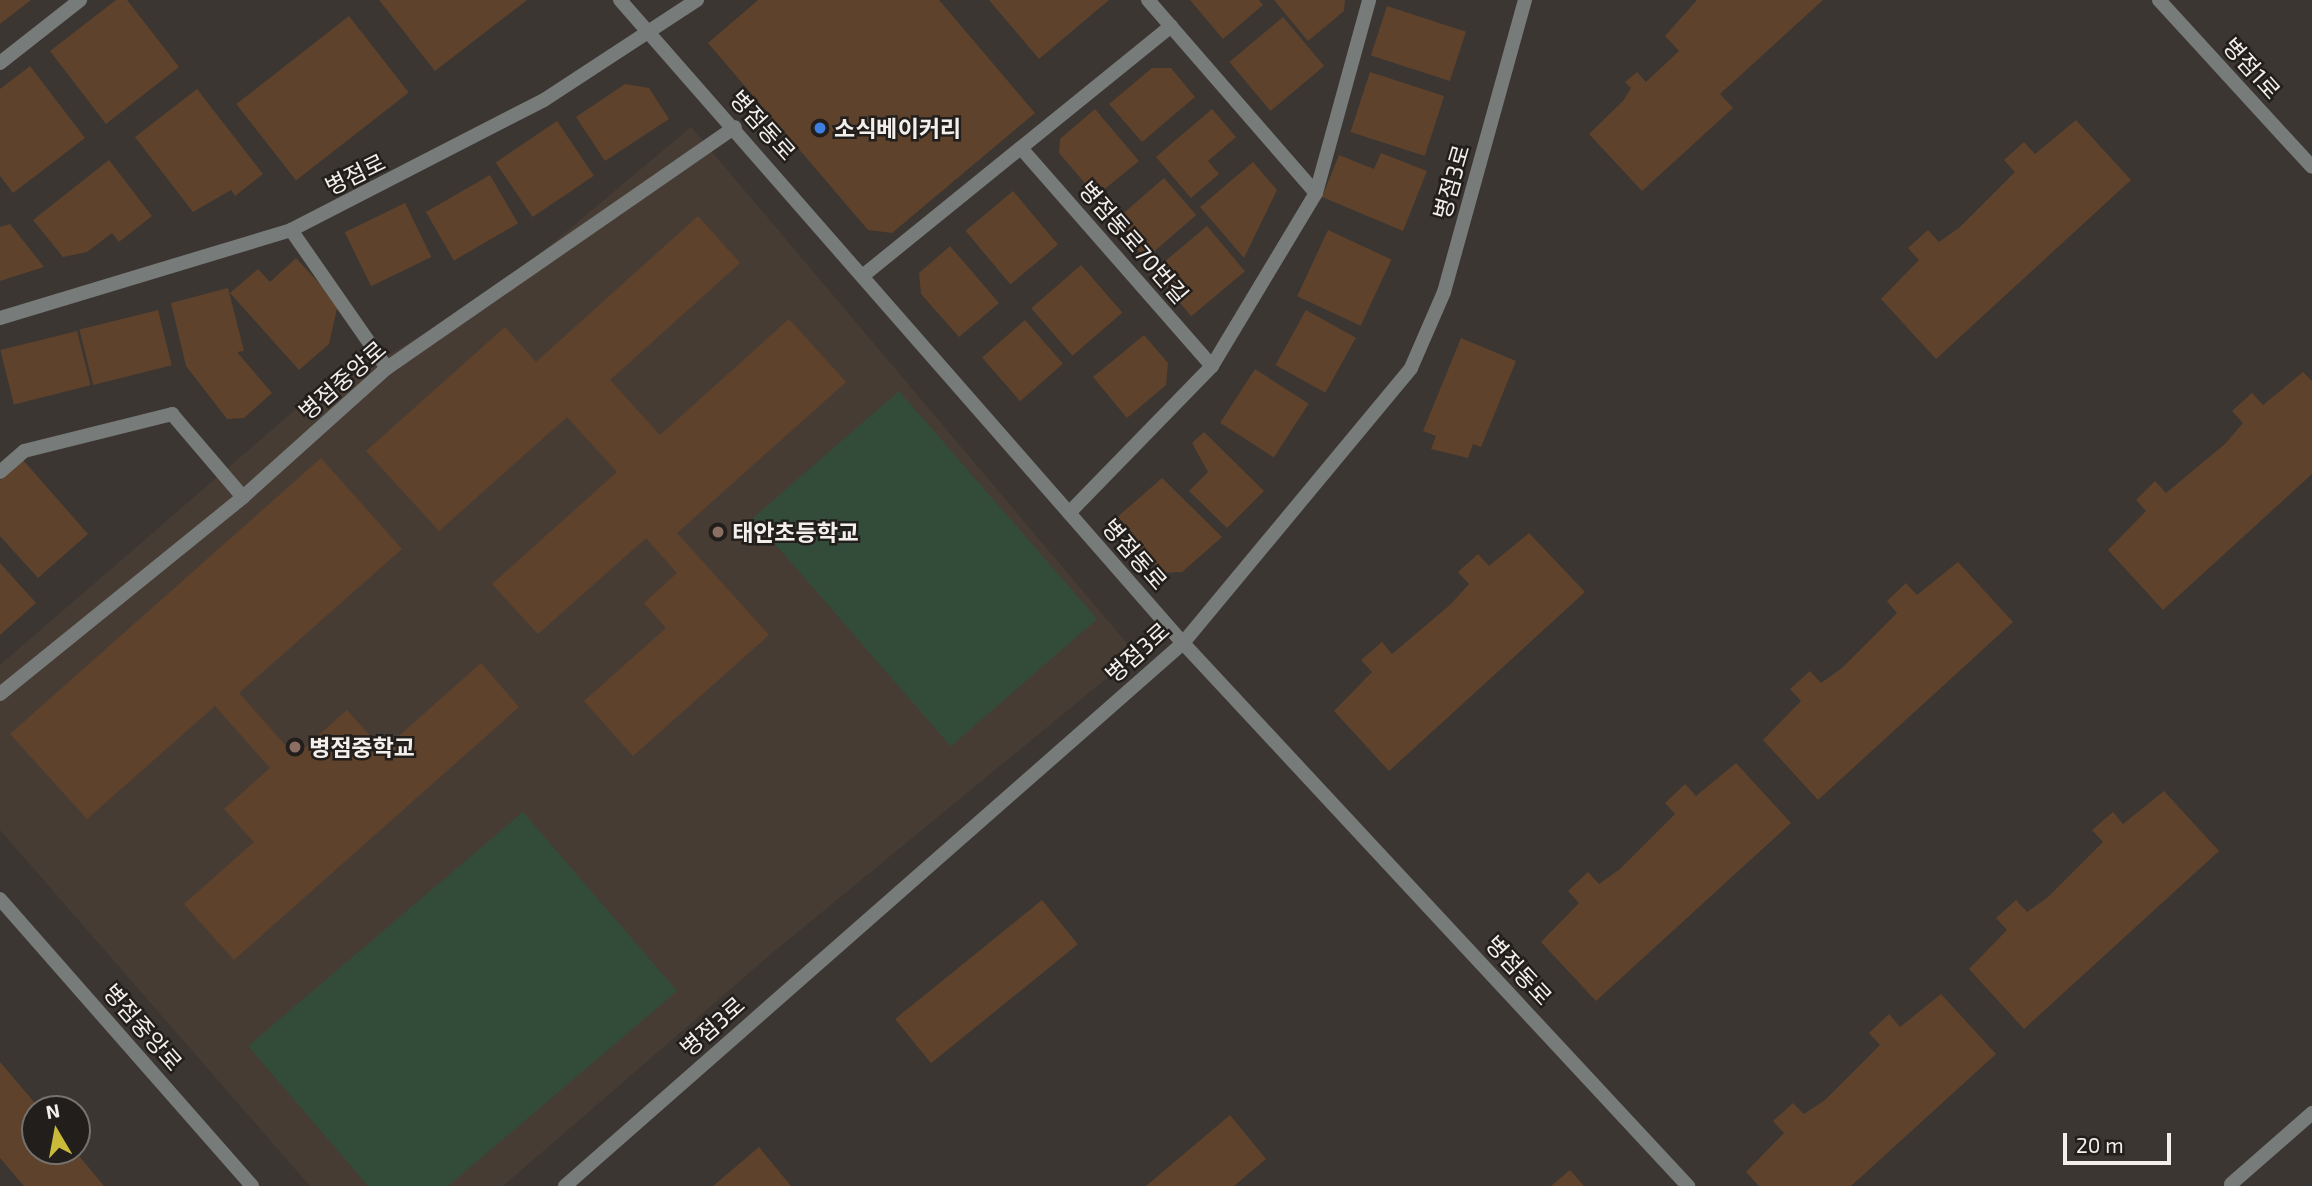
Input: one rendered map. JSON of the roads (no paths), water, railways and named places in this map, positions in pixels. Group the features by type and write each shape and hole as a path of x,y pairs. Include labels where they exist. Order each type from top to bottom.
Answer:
{"street":[{"path":"0,63 80,0"},
{"name":"병점동로","path":"620,0 865,274 1183,643 1688,1186"},
{"name":"병점로","path":"0,318 291,230 544,100 645,30 697,0"},
{"path":"1148,0 1316,193"},
{"path":"1069,513 1212,366 1316,193 1369,0"},
{"name":"병점3로","path":"565,1186 1183,643 1411,368 1444,292 1525,0"},
{"name":"병점1로","path":"2159,0 2312,167"},
{"path":"865,274 1171,26"},
{"name":"병점중앙로","path":"0,694 243,497 387,368 735,127"},
{"name":"병점동로70번길","path":"1021,148 1212,366"},
{"path":"291,230 387,368"},
{"path":"0,472 24,451 172,414 243,497"},
{"name":"병점중앙로","path":"0,899 252,1186"},
{"path":"2231,1184 2312,1113"}],"place":[{"name":"소식베이커리","path":"820,128"},
{"name":"태안초등학교","path":"718,532"},
{"name":"병점중학교","path":"295,747"}]}
